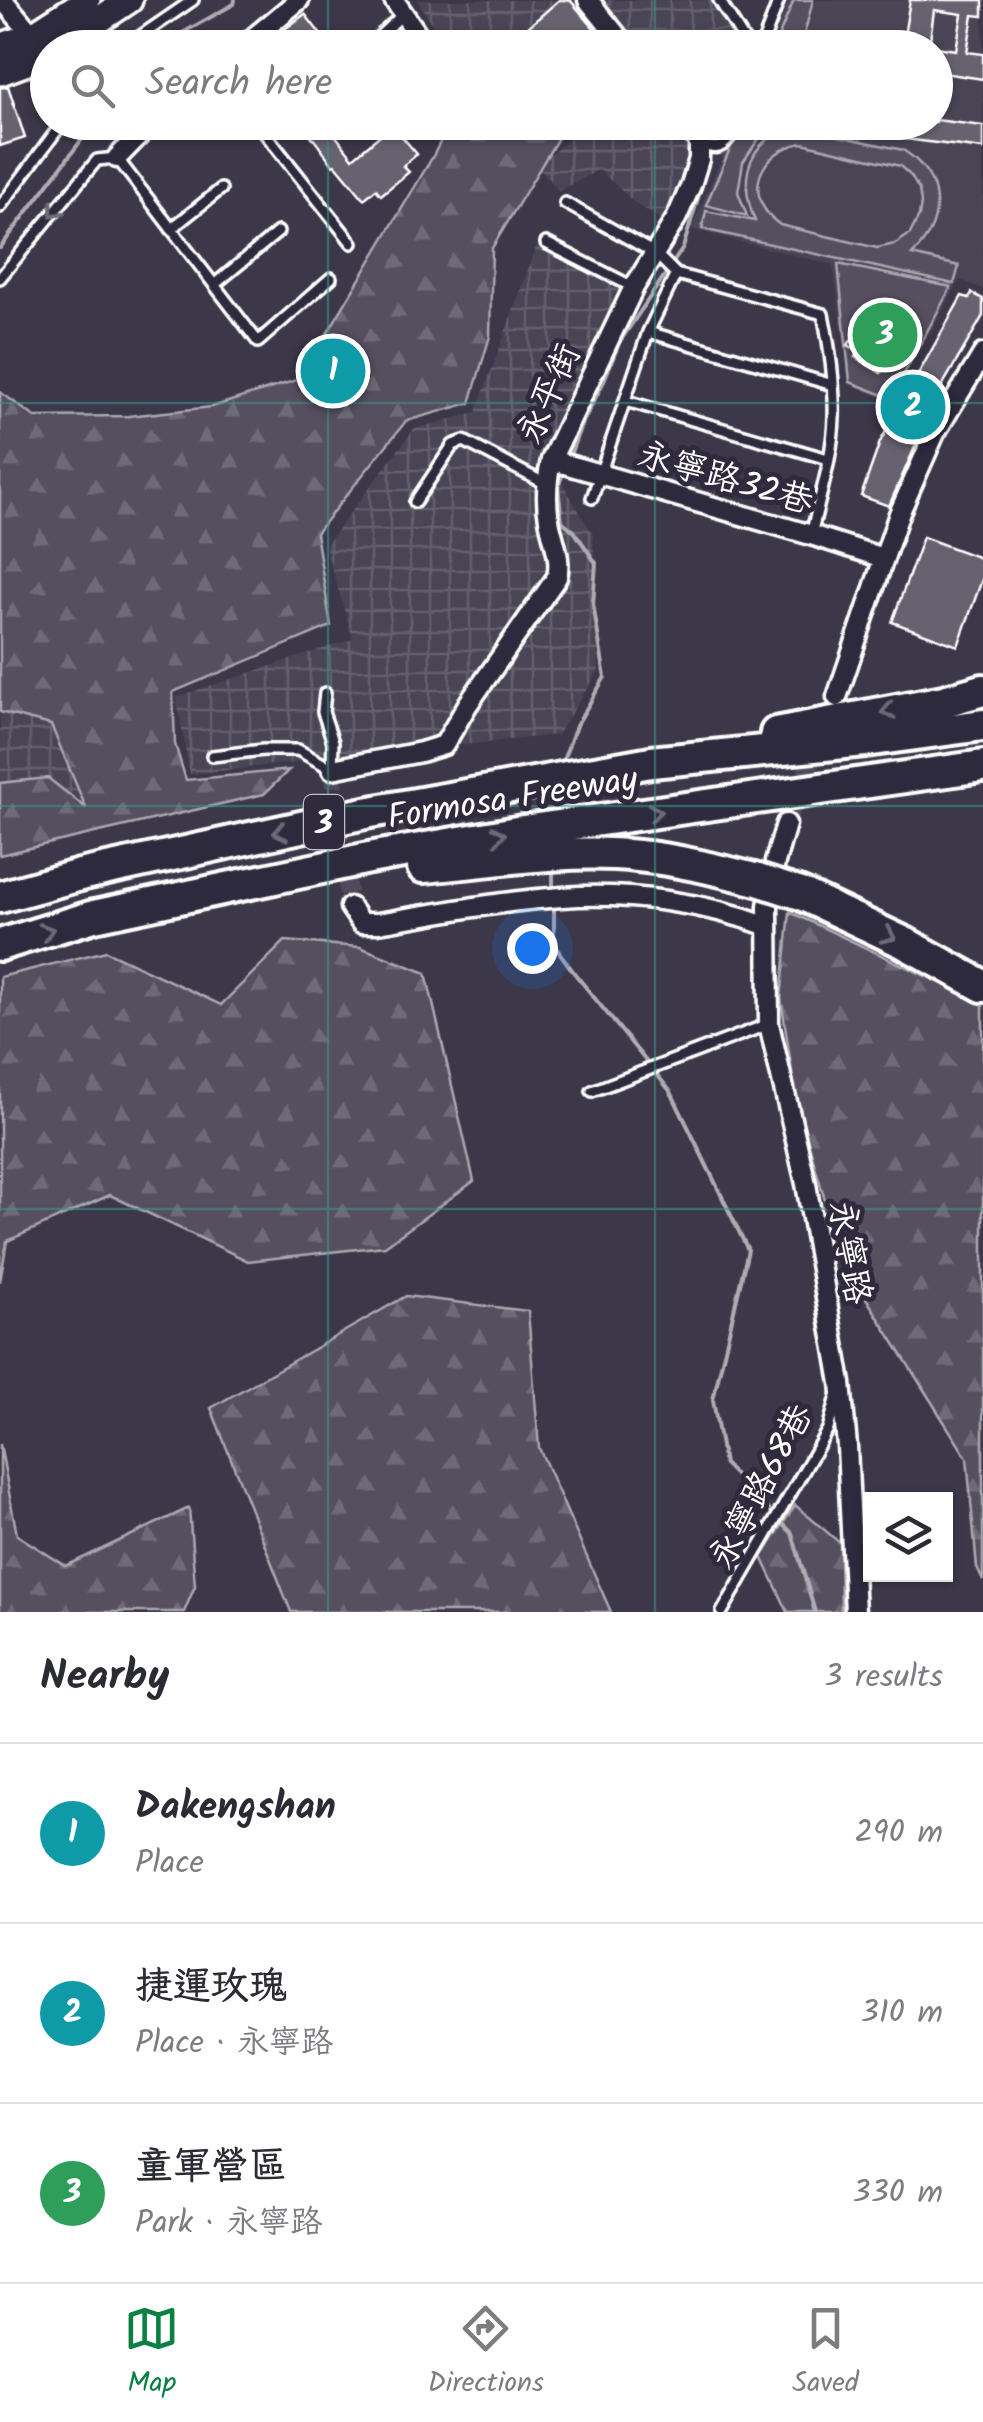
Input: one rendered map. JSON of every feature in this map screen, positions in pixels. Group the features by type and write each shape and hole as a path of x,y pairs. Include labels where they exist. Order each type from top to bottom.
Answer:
{"highway":[{"path":"651,762 718,744 983,690"},
{"name":"Formosa Freeway","path":"0,897 80,875 365,813 651,762 983,725"},
{"name":"Formosa Freeway","path":"553,841 983,766"},
{"path":"0,945 94,916 553,841 700,864 763,894 801,894 906,943 983,986"}],"main road":[{"path":"59,30 87,0"},
{"path":"85,30 129,0"},
{"path":"0,47 30,47"},
{"path":"0,72 30,55"}],"street":[{"path":"3,0 30,32"},
{"path":"263,30 299,0"},
{"path":"588,0 612,30"},
{"path":"398,7 414,30"},
{"path":"117,158 134,140"},
{"path":"696,140 698,144"},
{"name":"永平街","path":"332,769 444,745 557,577 560,565 548,516 546,484 551,460 634,287 677,218 699,159 698,144"},
{"path":"837,697 899,514 935,434 983,354"},
{"name":"永寧路32巷","path":"551,460 883,558"},
{"name":"永寧路","path":"786,824 763,894 768,926 769,1024 806,1184 841,1384 854,1612"},
{"path":"350,907 361,922 378,922 562,897 622,897 727,911 768,926"}],"lane":[{"path":"149,30 193,0"},
{"path":"719,0 738,30"},
{"path":"768,30 779,0"},
{"path":"380,30 398,7"},
{"path":"0,207 50,140"},
{"path":"270,140 352,243"},
{"path":"698,144 715,149 728,140"},
{"path":"0,278 97,160 117,158 258,342 331,278"},
{"path":"171,228 221,189"},
{"path":"565,203 656,254 676,274 824,314 831,354 834,420 810,534"},
{"path":"214,286 278,232"},
{"path":"546,243 634,287"},
{"path":"592,498 648,332 676,274"},
{"path":"648,332 833,385"},
{"path":"626,401 828,459"},
{"path":"415,502 453,445 464,441 546,484"},
{"path":"212,756 298,750 332,769 334,742 324,712 324,692"},
{"path":"592,1091 769,1024"},
{"name":"永寧路68巷","path":"722,1612 828,1429 841,1384"}],"shaded area":[{"path":"417,0 716,0 737,30 436,30"},
{"path":"789,0 983,0 983,289 960,280 891,401 850,384 833,265 691,229 730,140 953,140 953,30 776,30"},
{"path":"568,140 719,140 678,229 637,205 599,170 558,191 538,165"},
{"path":"537,245 639,299 557,474 593,534 599,671 557,735 190,774 176,697 353,639 325,546 414,429 476,412"},
{"path":"0,712 51,725 88,811 48,778 0,783"}],"green space":[{"path":"794,0 813,0 805,30 781,30"},
{"path":"441,140 557,140 492,248 490,336 470,403 406,421 316,533 331,626 173,692 175,744 186,780 289,770 264,794 0,855 0,783 48,778 86,808 51,725 0,712 0,392 35,417 128,416 212,407 300,379"},
{"path":"734,140 758,140 743,162 738,192 747,216 706,205"},
{"path":"767,140 857,140 903,150 927,173 936,200 931,228 912,255 959,266 954,284 702,229 706,211 755,221 747,189 752,160","holes":["802,143 900,166 919,190 919,216 910,234 895,244 877,248 780,225 768,214 758,189 765,165 775,155"]},
{"path":"838,264 951,287 891,398 850,382"},
{"path":"790,912 983,1003 983,1581 977,1568 967,1458 842,1260 796,1099 781,998"},
{"path":"285,941 360,947 426,973 474,1181 385,1246 248,1261 110,1195 7,1241 0,1282 0,977 106,951 221,1005"},
{"path":"406,1296 528,1311 539,1448 611,1612 291,1612 211,1408"},
{"path":"0,1444 17,1535 66,1566 189,1508 195,1586 184,1612 0,1612"},
{"path":"795,1505 840,1543 841,1612 788,1612 762,1557"}],"building":[{"path":"559,0 570,0 596,30 525,30"},
{"path":"910,0 983,0 983,16 973,15 967,52 983,54 983,79 953,75 953,50 956,50 962,14 934,10 931,30 905,30"},
{"path":"305,14 317,30 284,30"},
{"path":"8,86 25,138 0,146 0,88"},
{"path":"953,122 983,126 983,149 912,140 953,140"},
{"path":"314,140 339,140 353,158 374,140 405,140 417,154 403,166 409,172 381,195 376,189 364,199"},
{"path":"972,293 983,299 983,316 942,386 889,506 861,496 880,442 962,296 969,298"},
{"path":"863,322 901,346 881,373 855,357 858,351 848,345"},
{"path":"923,537 983,559 983,577 958,646 892,622"}],"waterway":[{"path":"188,30 235,0"},
{"path":"0,248 81,140"},
{"path":"568,460 619,343 683,248 702,185"},
{"path":"562,763 576,726 605,677 593,604 596,563 574,531 562,521 558,487 565,468"},
{"path":"553,791 553,816"},
{"path":"553,866 553,891"},
{"path":"554,906 554,945 671,1092 748,1250 713,1400 724,1464 792,1533 815,1612"}],"tunnel":[{"path":"786,824 837,697"},
{"path":"332,769 350,907"}],"place":[{"name":"童軍營區","path":"885,335"},
{"name":"Dakengshan","path":"333,371"},
{"name":"捷運玫瑰","path":"913,407"}]}
